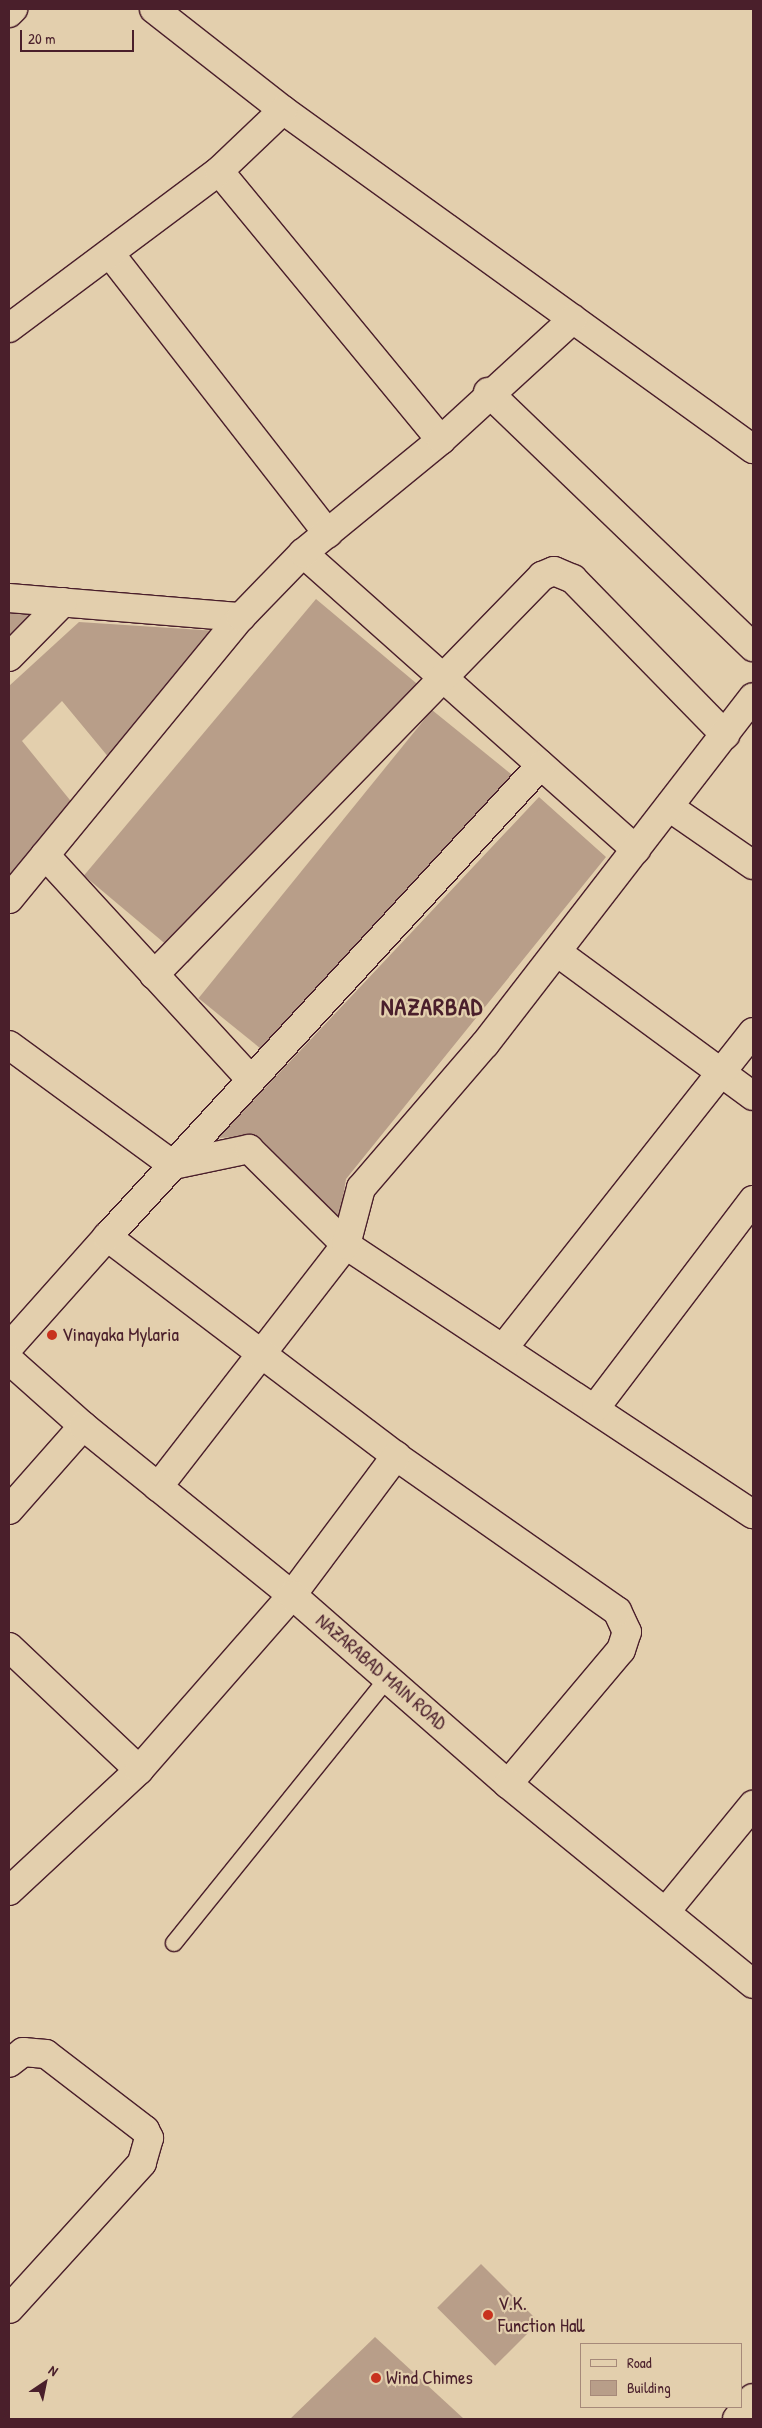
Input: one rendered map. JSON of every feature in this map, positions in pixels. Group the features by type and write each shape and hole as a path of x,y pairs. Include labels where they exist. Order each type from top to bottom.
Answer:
{"street":[{"path":"9,13 13,9"},
{"path":"154,9 283,110 753,449"},
{"path":"9,328 111,256 219,171 283,110"},
{"path":"219,171 441,440"},
{"path":"111,256 328,534"},
{"path":"9,899 241,617 303,553 441,440 488,392 573,319"},
{"path":"488,392 753,647"},
{"path":"303,553 636,850"},
{"path":"154,975 542,576 554,571 573,579 725,735"},
{"path":"9,598 241,617"},
{"path":"9,657 63,602"},
{"path":"158,1487 346,1245 361,1188 485,1044 753,697"},
{"path":"9,1347 107,1237 541,765"},
{"path":"669,807 753,864"},
{"path":"45,855 251,1080"},
{"path":"557,952 725,1073 753,1096"},
{"path":"505,1346 725,1073 753,1032"},
{"path":"9,1045 173,1165 249,1149 346,1245 505,1346 753,1514"},
{"path":"596,1407 753,1200"},
{"path":"107,1237 396,1456 617,1610 627,1632 621,1650 508,1784"},
{"name":"NAZARABAD MAIN ROAD","path":"9,1360 83,1426 292,1594 508,1784 666,1910 753,1984"},
{"path":"9,1510 83,1426"},
{"path":"9,1891 140,1770 292,1594 396,1456"},
{"path":"9,1647 140,1770"},
{"path":"666,1910 753,1804"},
{"path":"9,2063 23,2052 46,2054 145,2130 149,2138 142,2163 9,2309"},
{"path":"738,2419 753,2398"}],"lane":[{"path":"174,1943 388,1678"}],"building":[{"path":"316,599 420,686 188,963 84,876"},
{"path":"9,610 34,612 9,640"},
{"path":"79,622 217,631 110,759 62,701 22,741 74,805 9,882 9,686"},
{"path":"432,710 513,775 279,1064 199,998"},
{"path":"539,797 606,857 346,1179 339,1221 258,1136 218,1138"},
{"name":"V.K. Function Hall","path":"481,2264 539,2322 495,2366 437,2308"},
{"name":"Wind Chimes","path":"375,2337 464,2419 290,2419"}],"place":[{"name":"Vinayaka Mylaria","path":"52,1335"},
{"name":"V.K. Function Hall","path":"488,2315"},
{"name":"Wind Chimes","path":"376,2378"}],"district":[{"name":"NAZARBAD","path":"432,1007"}]}
